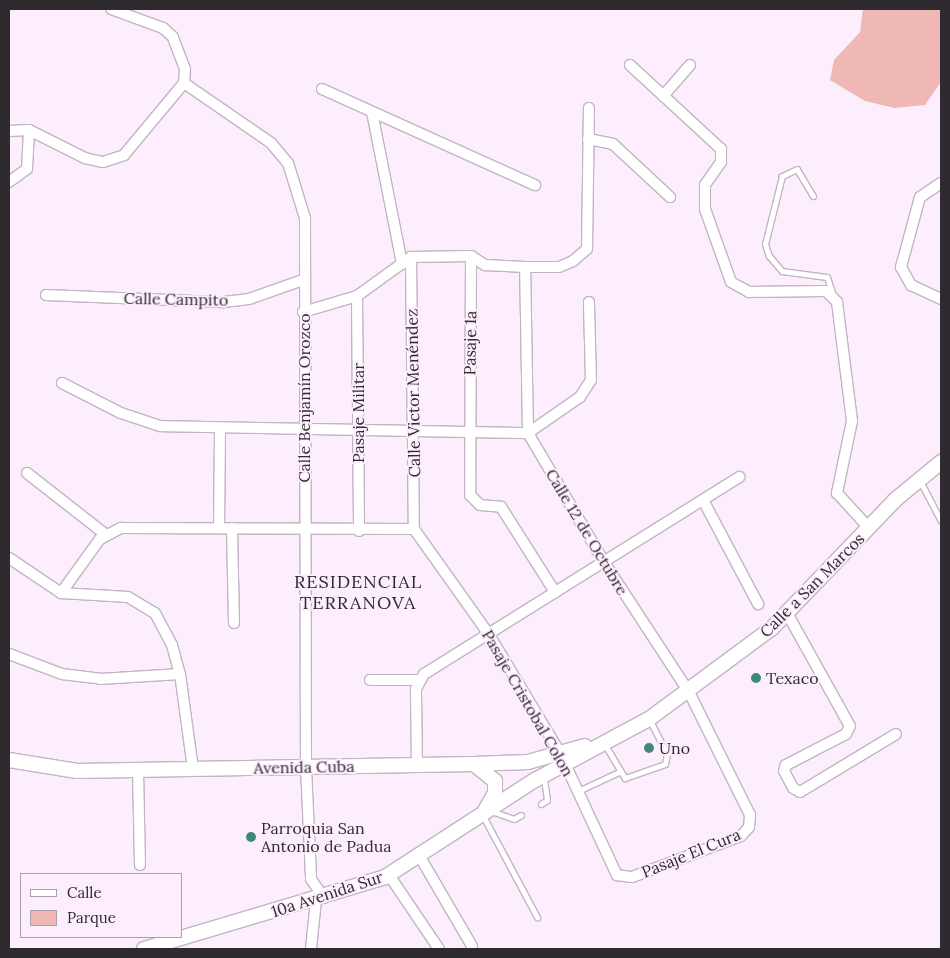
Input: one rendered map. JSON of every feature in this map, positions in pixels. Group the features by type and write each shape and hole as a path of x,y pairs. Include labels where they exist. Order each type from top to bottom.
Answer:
{"main road":[{"name":"Calle a San Marcos","path":"601,743 649,719 689,692 787,613 869,528 919,479 941,462"},
{"name":"Avenida Cuba","path":"9,760 46,769 138,770 474,764 528,762 562,758 601,743"},
{"name":"10a Avenida Sur","path":"144,949 172,945 320,899 389,874 420,857 485,812 544,775 562,758"},
{"path":"474,764 495,781 495,793 485,812"}],"street":[{"path":"9,131 29,130 86,158 114,160 124,155 184,83 183,54 174,37 111,9"},
{"path":"630,65 721,149 721,162 705,186 705,209 731,282 749,292 812,288 833,296 842,322 852,406 837,493 869,528"},
{"path":"663,96 690,65"},
{"name":"Calle Benjamín Orozco","path":"184,83 271,143 288,164 304,218 302,280 306,767 312,879 320,899"},
{"path":"322,89 535,185"},
{"path":"303,312 357,296 411,257 471,256 485,265 559,268 587,249 589,108"},
{"path":"372,112 402,264"},
{"path":"9,182 21,178 27,169 29,130"},
{"path":"588,139 613,144 670,197"},
{"path":"941,183 920,197 901,267 911,285 941,299"},
{"name":"Pasaje 1a","path":"471,256 468,431 470,495 480,505 501,507 555,592"},
{"name":"Calle Victor Menéndez","path":"411,257 415,432 414,529"},
{"path":"525,267 528,433"},
{"name":"Calle Campito","path":"46,295 224,302 249,299 302,280"},
{"name":"Pasaje Militar","path":"357,296 359,531"},
{"path":"62,383 142,420 220,429 528,433 580,397 590,380 589,302"},
{"path":"219,528 220,429"},
{"name":"Calle 12 de Octubre","path":"528,433 604,562 689,692 750,815 749,827"},
{"path":"27,472 105,534"},
{"path":"370,680 418,680 488,633 739,477"},
{"path":"703,500 758,604"},
{"path":"61,593 105,534 121,528 232,528 305,531 414,529"},
{"path":"232,528 234,623"},
{"name":"Pasaje Cristobal Colon","path":"414,529 488,633 562,758 617,875 632,877"},
{"path":"9,558 61,593 128,598 147,605 163,623 180,674 192,769"},
{"path":"787,613 850,726 846,734 786,764 784,771 793,788 800,792 896,734"},
{"path":"9,654 62,674 100,679 180,674"},
{"path":"417,765 418,680"},
{"path":"138,770 140,864"},
{"name":"Pasaje El Cura","path":"632,877 741,836 749,827"},
{"path":"420,857 472,946"},
{"path":"389,874 439,949"},
{"path":"312,949 320,899"}],"lane":[{"path":"813,196 798,169 782,176 765,244 768,256 782,271 828,277 833,296"},
{"path":"919,479 941,521"},
{"path":"601,743 619,772 632,779 667,760 649,719"},
{"path":"577,791 619,772"},
{"path":"540,804 547,800 544,775"},
{"path":"485,812 514,819 521,815"},
{"path":"485,812 536,917"}],"green space":[{"path":"863,9 941,9 941,82 925,105 894,108 865,101 830,80 834,60 860,32"}],"place":[{"name":"Texaco","path":"756,678"},
{"name":"Uno","path":"649,748"},
{"name":"Parroquia San Antonio de Padua","path":"251,837"}],"district":[{"name":"RESIDENCIAL TERRANOVA","path":"358,593"}]}
